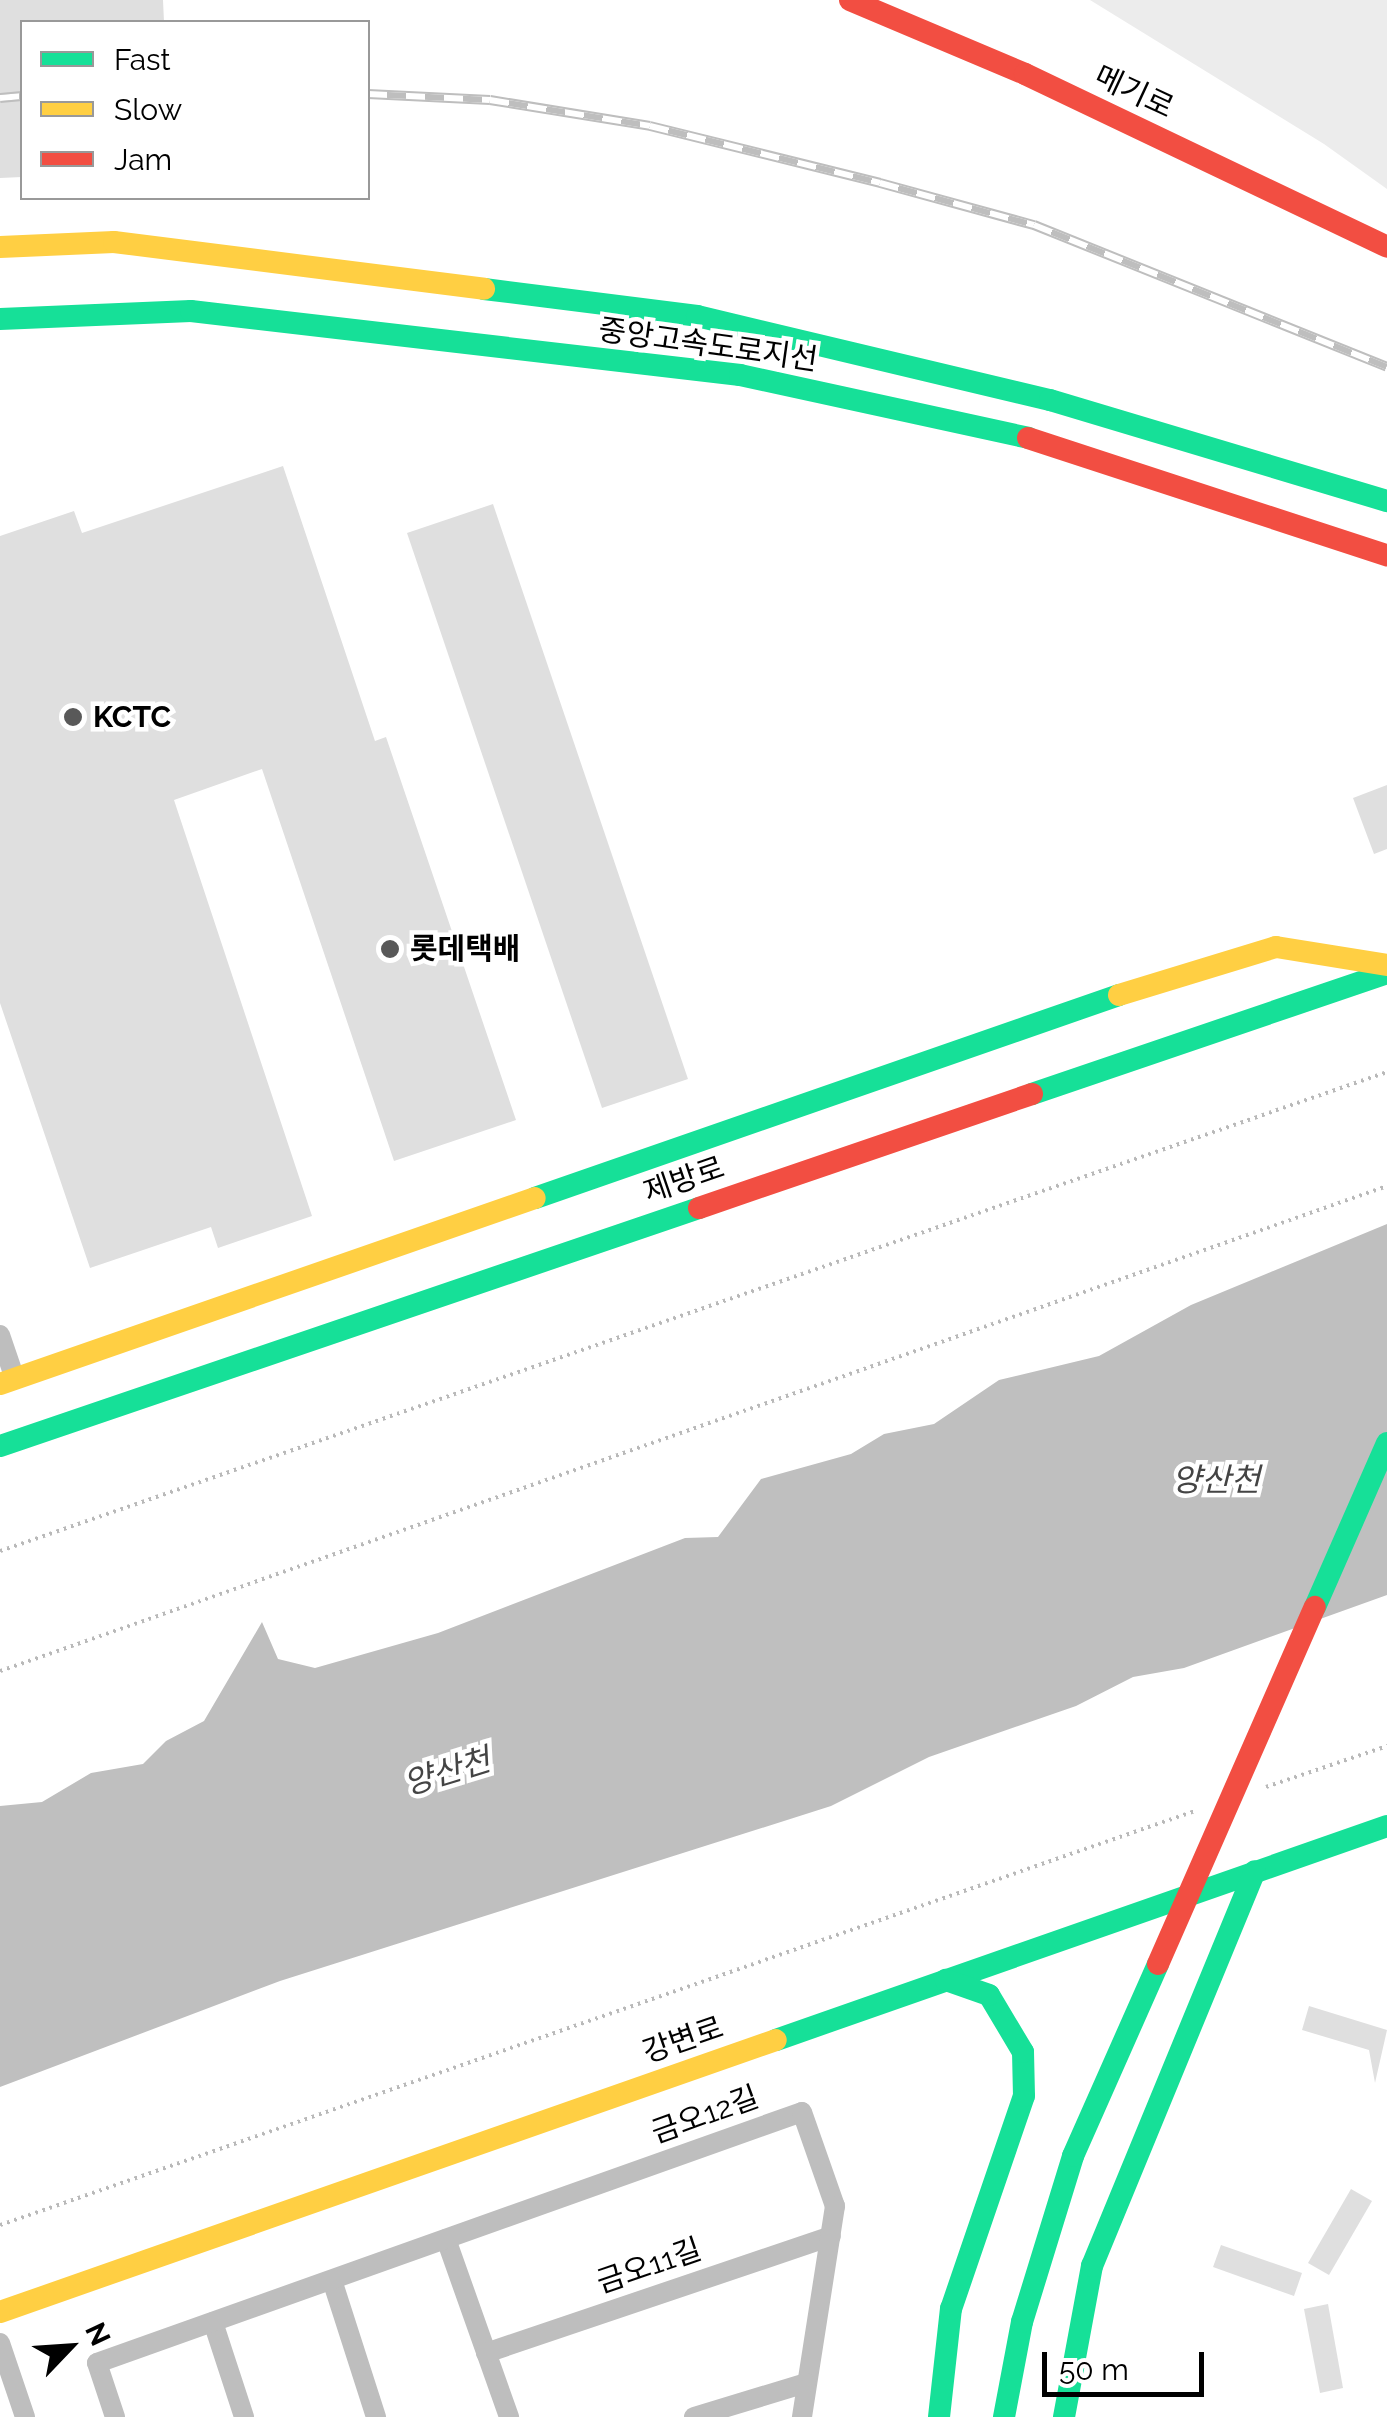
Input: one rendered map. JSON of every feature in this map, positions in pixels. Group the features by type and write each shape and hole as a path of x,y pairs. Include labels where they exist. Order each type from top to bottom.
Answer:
{"main road":[{"name":"메기로","path":"850,0 1025,74 1387,247"},
{"name":"중앙고속도로지선","path":"0,247 114,242 697,316 1050,400 1387,501"},
{"name":"중앙고속도로지선","path":"0,320 190,312 740,375 982,423 1387,555"},
{"path":"8,1382 1184,972 1276,947 1387,965"},
{"name":"제방로","path":"0,1446 1387,973"},
{"path":"1004,2417 1022,2322 1073,2156 1387,1443"},
{"name":"강변로","path":"0,2312 1387,1826"},
{"path":"1064,2417 1092,2266 1255,1871"},
{"path":"938,2417 951,2309 1024,2096 1023,2052 989,1995 946,1980"}],"street":[{"path":"0,1335 8,1382"},
{"name":"금오12길","path":"115,2417 97,2363 802,2112 836,2206 802,2417"},
{"name":"금오11길","path":"486,2353 830,2236"},
{"path":"446,2239 509,2417"},
{"path":"332,2280 376,2417"},
{"path":"214,2322 244,2417"},
{"path":"0,2343 25,2417"},
{"path":"694,2417 806,2383"}],"path":[{"path":"0,1550 1387,1072"},
{"path":"0,1671 1387,1186"},
{"path":"1254,1791 1387,1746"},
{"path":"0,2225 1198,1810"}],"shaded area":[{"path":"1090,0 1387,0 1387,189 1324,144"}],"water":[{"name":"양산천","path":"1387,1224 1387,1595 1184,1668 1133,1677 1076,1706 929,1757 831,1806 280,1981 0,2087 0,1806 42,1802 91,1773 143,1764 166,1741 204,1721 262,1622 278,1659 315,1668 438,1633 685,1538 718,1537 761,1479 851,1454 884,1434 934,1424 999,1380 1099,1356 1191,1305"}],"building":[{"path":"0,0 163,0 164,20 20,20 20,177 0,178"},
{"path":"283,466 375,741 386,737 516,1120 394,1161 262,769 174,800 312,1216 218,1248 211,1227 90,1268 0,1003 0,536 74,511 82,533"},
{"path":"493,504 688,1079 602,1108 407,533"},
{"path":"1387,785 1387,849 1374,854 1353,798"},
{"path":"1309,2006 1387,2030 1375,2083 1369,2050 1302,2030"},
{"path":"1351,2189 1372,2201 1329,2275 1308,2263"},
{"path":"1221,2245 1302,2273 1294,2296 1213,2267"},
{"path":"1328,2304 1343,2388 1320,2393 1304,2309"}],"railway":[{"path":"370,94 490,100 650,126 880,183 1034,225 1387,367"},
{"path":"0,98 20,96"}],"traffic: fast":[{"path":"484,289 697,316 1050,400 1387,501"},
{"path":"0,319 191,311 740,375 1028,438"},
{"path":"1032,1094 1387,973"},
{"path":"535,1198 1119,995"},
{"path":"0,1446 699,1208"},
{"path":"1315,1607 1387,1443"},
{"path":"776,2040 1387,1826"},
{"path":"1064,2417 1092,2266 1255,1871"},
{"path":"1004,2417 1022,2322 1073,2156 1158,1964"},
{"path":"939,2417 951,2309 1024,2096 1023,2052 989,1995 946,1980"}],"traffic: slow":[{"path":"0,247 114,242 484,289"},
{"path":"1119,995 1276,947 1387,965"},
{"path":"0,1384 535,1198"},
{"path":"0,2312 776,2040"}],"traffic: jam":[{"path":"850,0 1025,74 1387,247"},
{"path":"1028,438 1387,555"},
{"path":"699,1208 1032,1094"},
{"path":"1158,1964 1315,1607"}],"place":[{"name":"KCTC","path":"73,717"},
{"name":"롯데택배","path":"390,949"}]}
